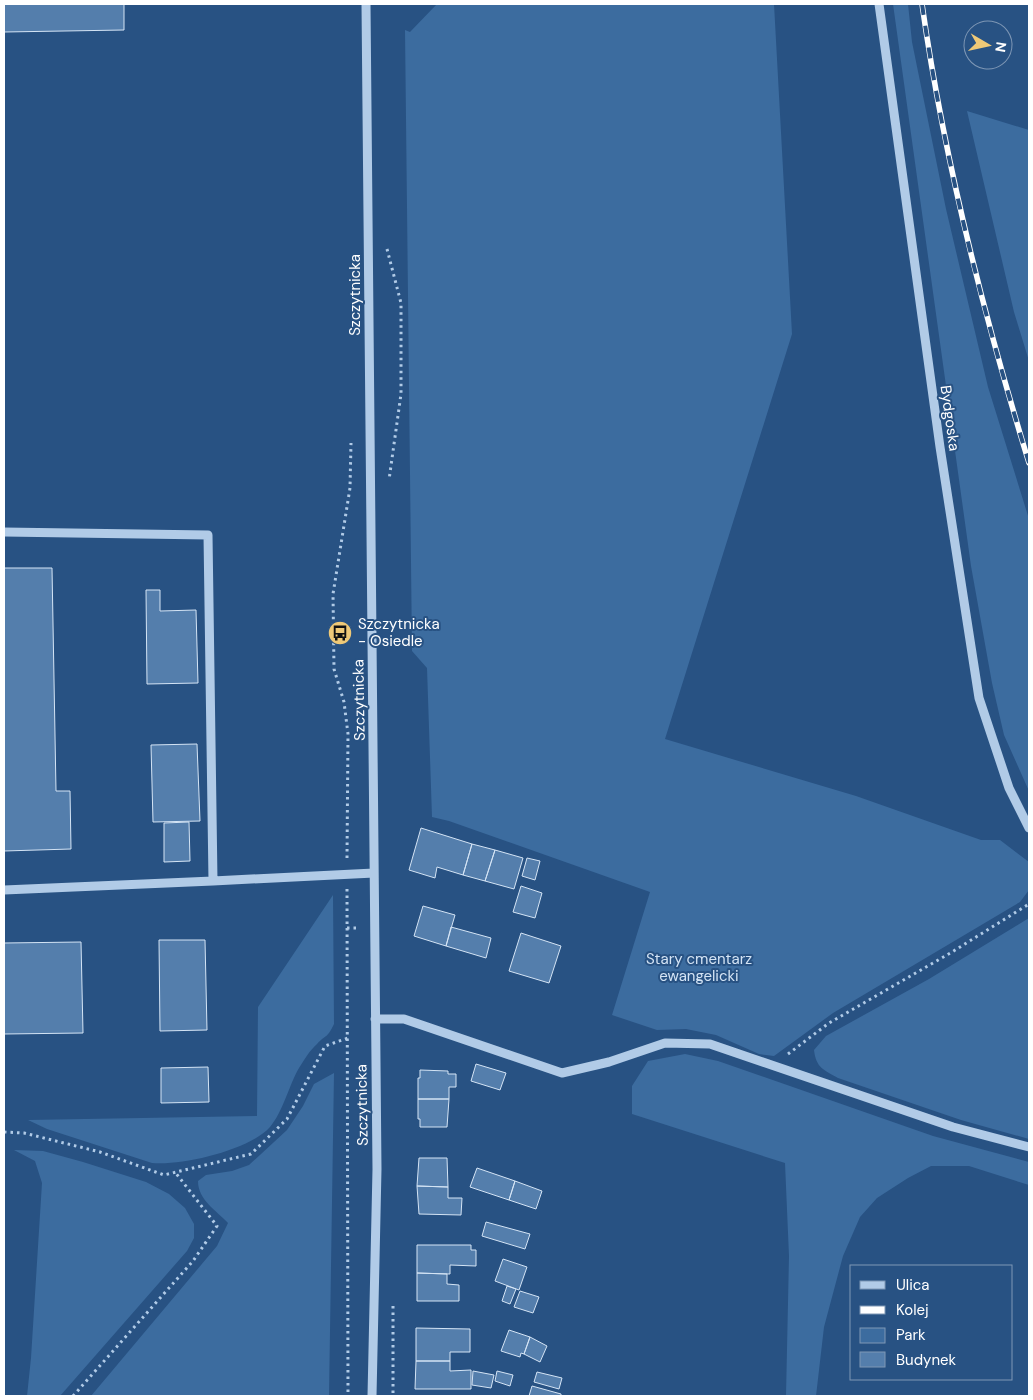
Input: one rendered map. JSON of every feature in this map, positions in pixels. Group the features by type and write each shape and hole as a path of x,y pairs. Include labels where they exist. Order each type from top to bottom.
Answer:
{"street":[{"name":"Szczytnicka","path":"366,4 377,1169 372,1396"},
{"name":"Bydgoska","path":"880,4 940,447 979,698 1009,788 1029,828"},
{"path":"4,532 208,535 213,881"},
{"path":"4,890 374,873"},
{"path":"375,1019 404,1019 562,1073 609,1062 665,1043 710,1044 953,1127 1029,1147"}],"path":[{"path":"348,1396 346,874 348,734 344,702 334,669 333,594 350,488 351,440"},
{"path":"772,1066 829,1023 952,952 1029,904"},
{"path":"4,1132 24,1133 100,1152 164,1175 252,1154 287,1119 325,1046 348,1038"},
{"path":"73,1396 193,1261 217,1226 175,1172"}],"green space":[{"name":"Stary cmentarz ewangelicki","path":"437,4 774,4 792,334 665,739 856,796 981,840 1000,840 1029,862 1029,890 1020,902 833,1013 774,1056 759,1054 716,1035 686,1029 657,1030 612,1015 650,892 449,821 432,817 427,668 412,651 405,30 410,32"},
{"path":"893,4 908,4 912,42 946,209 988,387 1029,519 1029,791 1004,735 992,683 971,566"},
{"path":"967,111 1029,130 1029,361 1014,312"},
{"path":"333,895 334,1024 328,1034 314,1046 305,1058 295,1075 275,1121 260,1135 247,1143 215,1155 180,1162 152,1163 47,1129 28,1120 257,1116 258,1007"},
{"path":"1029,918 1029,1139 961,1120 838,1078 819,1065 814,1050 826,1036 929,979"},
{"path":"685,1054 718,1061 933,1136 1029,1162 1029,1185 969,1166 931,1166 877,1198 860,1217 843,1256 824,1327 816,1396 786,1396 789,1256 785,1163 632,1114 632,1086 648,1061"},
{"path":"334,1073 329,1396 91,1396 217,1246 228,1223 204,1199 198,1181 206,1175 232,1171 249,1165 287,1130 303,1106 314,1084"},
{"path":"14,1150 43,1151 146,1182 169,1194 185,1208 194,1224 194,1238 187,1251 60,1396 27,1396 42,1183 35,1161"}],"building":[{"path":"4,4 124,4 124,30 4,32"},
{"path":"4,568 52,568 56,791 70,791 71,849 4,851"},
{"path":"146,590 160,590 160,611 196,610 198,683 147,684"},
{"path":"197,744 200,821 153,822 151,745"},
{"path":"189,822 190,861 164,862 164,823"},
{"path":"421,828 472,844 463,875 437,867 435,878 409,870"},
{"path":"472,844 495,850 485,881 463,875"},
{"path":"495,850 523,858 514,889 485,881"},
{"path":"527,858 540,861 535,880 522,876"},
{"path":"521,886 542,893 535,918 513,912"},
{"path":"423,906 455,915 446,946 414,936"},
{"path":"451,927 491,938 486,958 446,946"},
{"path":"521,933 561,946 549,983 509,971"},
{"path":"159,940 205,940 207,1030 160,1031"},
{"path":"81,942 83,1033 4,1034 4,943"},
{"path":"476,1064 506,1073 500,1090 471,1081"},
{"path":"208,1067 209,1102 161,1103 161,1068"},
{"path":"420,1070 448,1071 448,1074 456,1074 456,1087 449,1087 449,1099 418,1099"},
{"path":"418,1099 449,1099 447,1127 420,1127"},
{"path":"419,1158 447,1158 448,1187 417,1186"},
{"path":"477,1168 515,1181 509,1200 470,1187"},
{"path":"515,1181 542,1191 536,1209 509,1200"},
{"path":"417,1186 448,1187 448,1198 462,1198 461,1215 419,1214"},
{"path":"486,1222 530,1234 525,1249 482,1236"},
{"path":"417,1245 471,1245 471,1250 476,1250 476,1266 450,1265 450,1274 417,1273"},
{"path":"503,1259 527,1267 519,1290 495,1281"},
{"path":"417,1273 447,1274 447,1284 459,1285 459,1301 417,1301"},
{"path":"507,1286 516,1289 510,1304 502,1301"},
{"path":"520,1291 539,1297 533,1313 514,1307"},
{"path":"416,1328 470,1329 470,1352 450,1352 450,1361 416,1361"},
{"path":"509,1330 530,1337 524,1354 521,1353 520,1357 501,1351"},
{"path":"530,1337 547,1346 540,1362 524,1354"},
{"path":"416,1361 450,1361 450,1371 471,1370 471,1389 415,1389"},
{"path":"473,1371 494,1375 491,1388 472,1385"},
{"path":"497,1371 513,1375 510,1386 495,1381"},
{"path":"537,1372 562,1378 559,1389 534,1382"},
{"path":"532,1386 561,1394 561,1396 529,1396"}],"railway":[{"path":"922,4 931,62 966,236 996,350 1029,463"}],"place":[{"name":"Szczytnicka - Osiedle","path":"340,633"}]}
